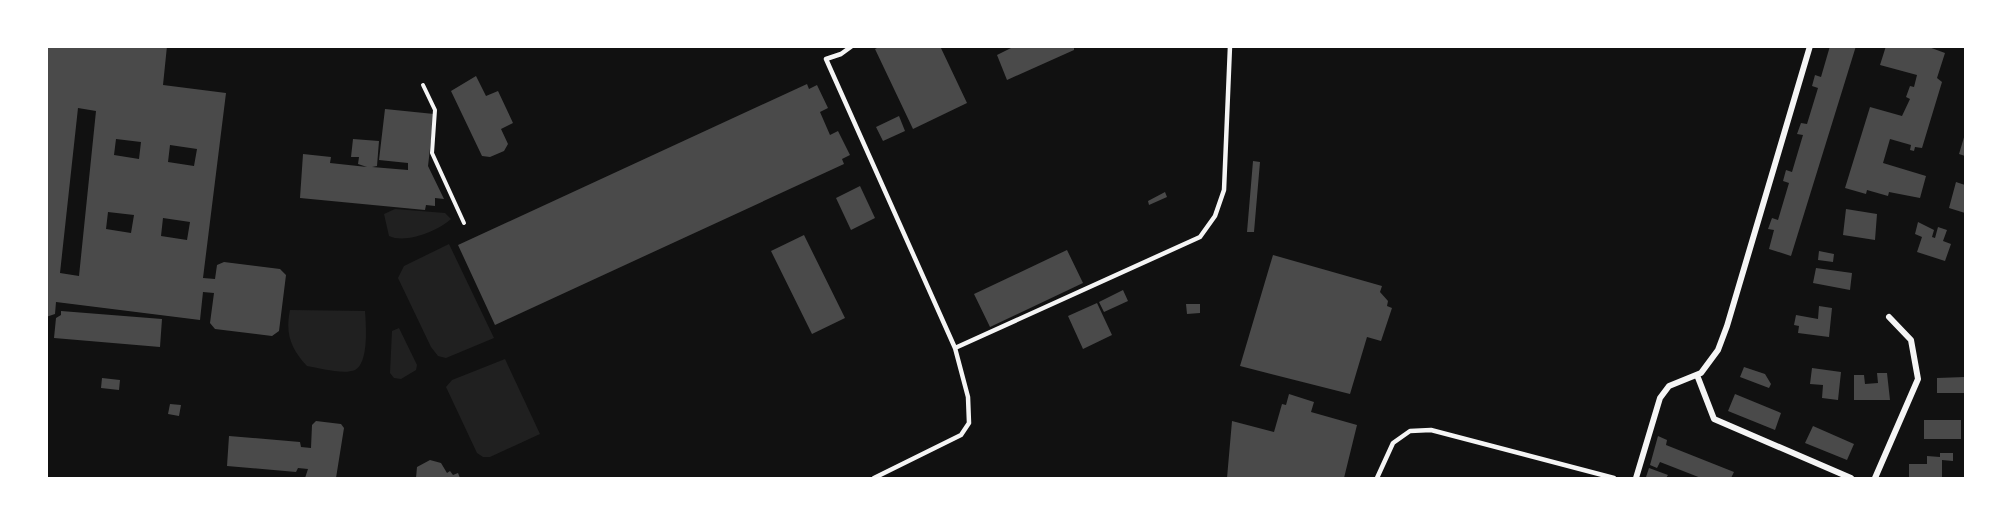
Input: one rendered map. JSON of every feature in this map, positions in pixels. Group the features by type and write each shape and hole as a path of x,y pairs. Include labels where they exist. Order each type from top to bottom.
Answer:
{"street":[{"path":"1636,478 1660,398 1669,386 1696,375 1710,363 1727,326 1810,46"},
{"path":"1875,478 1918,379 1911,340 1889,317"},
{"path":"1696,375 1714,419 1851,478"}],"lane":[{"path":"852,46 841,54 826,59 955,348 968,397 969,423 961,435 874,478"},
{"path":"955,348 1200,237 1215,216 1224,190 1230,46"},
{"path":"1377,478 1393,443 1410,430 1431,430 1614,478"}],"path":[{"path":"423,85 435,110 432,153 464,223"}],"shaded area":[{"path":"395,209 445,213 451,219 422,235 396,238 389,236 384,214"},
{"path":"449,244 494,338 446,358 438,356 431,347 398,278 404,266"},
{"path":"290,310 365,311 366,343 363,360 359,366 355,370 344,372 307,366 291,341 288,326"},
{"path":"399,328 417,365 416,370 401,379 394,378 390,373 392,331"},
{"path":"505,359 540,434 490,457 483,457 477,453 446,387 452,380"}],"building":[{"path":"46,46 167,46 163,85 226,93 203,278 215,279 217,265 224,262 280,269 286,275 279,331 272,336 215,329 210,323 214,293 203,292 200,320 56,302 55,314 46,317","holes":["78,108 96,111 79,276 60,273","116,139 141,142 139,159 114,155","170,145 197,149 194,166 168,162","108,212 134,215 131,233 106,229","163,218 190,222 187,240 161,236"]},
{"path":"881,46 940,46 967,103 913,129 875,49"},
{"path":"1015,46 1074,46 1074,50 1007,80 997,55"},
{"path":"1830,46 1856,46 1791,256 1769,249 1774,230 1768,229 1772,218 1778,220 1789,183 1783,181 1786,170 1792,172 1803,135 1797,134 1801,123 1807,124 1818,88 1812,86 1815,75 1821,77"},
{"path":"1886,46 1926,46 1945,53 1937,78 1942,82 1922,148 1915,147 1914,151 1910,150 1911,145 1890,139 1883,163 1926,176 1920,198 1889,192 1888,196 1867,190 1866,194 1845,188 1870,107 1902,116 1910,99 1906,97 1910,86 1914,87 1917,75 1880,65"},
{"path":"476,76 486,96 498,91 513,123 501,129 508,144 504,151 490,157 482,156 451,91"},
{"path":"807,84 809,89 817,85 828,108 820,112 830,135 838,131 850,155 842,159 844,164 495,325 458,245"},
{"path":"385,109 434,114 428,166 444,199 435,198 435,206 426,205 425,210 300,198 303,154 331,157 330,163 367,167 358,164 359,157 351,157 353,139 379,141 377,166 372,167 408,170 408,163 379,160"},
{"path":"899,116 905,131 883,141 876,127"},
{"path":"1965,134 1965,156 1959,154"},
{"path":"1253,161 1260,162 1254,232 1247,232"},
{"path":"1956,182 1965,185 1965,213 1949,208"},
{"path":"860,186 875,218 851,230 836,198"},
{"path":"1165,192 1167,197 1149,205 1148,201"},
{"path":"1846,209 1877,214 1875,240 1843,235"},
{"path":"1918,222 1934,230 1932,237 1935,238 1938,227 1947,230 1943,241 1951,244 1945,261 1917,252 1922,237 1915,234"},
{"path":"804,235 845,318 812,334 771,251"},
{"path":"1067,250 1083,283 990,327 974,294"},
{"path":"1819,251 1834,254 1833,262 1818,260"},
{"path":"1273,255 1382,286 1380,292 1388,301 1387,306 1392,308 1381,341 1367,337 1350,394 1240,366"},
{"path":"1816,268 1852,273 1850,290 1813,283"},
{"path":"1123,290 1128,301 1104,312 1099,302"},
{"path":"1097,303 1112,335 1083,349 1068,316"},
{"path":"1186,304 1200,304 1200,313 1187,314"},
{"path":"1819,306 1832,308 1829,337 1798,333 1799,326 1794,325 1796,315 1818,319"},
{"path":"61,311 162,319 160,347 54,338 56,318 61,315"},
{"path":"1744,367 1765,374 1771,384 1769,388 1740,377"},
{"path":"1812,368 1841,372 1838,400 1822,398 1823,385 1810,384"},
{"path":"1877,373 1887,373 1890,400 1854,400 1854,375 1864,375 1865,384 1878,383"},
{"path":"1965,377 1965,393 1937,393 1937,378"},
{"path":"102,378 120,380 119,390 101,388"},
{"path":"1289,394 1314,402 1311,412 1357,425 1344,478 1227,478 1232,421 1274,432 1282,404 1286,405"},
{"path":"1735,394 1781,413 1775,430 1728,411"},
{"path":"170,404 181,405 179,416 168,414"},
{"path":"1924,420 1961,420 1961,439 1924,439"},
{"path":"316,421 341,424 344,428 336,478 305,478 308,469 298,468 296,472 227,466 229,436 300,442 301,447 311,448 312,425"},
{"path":"1813,426 1854,444 1847,460 1805,443"},
{"path":"1658,436 1667,440 1666,445 1734,472 1731,478 1701,478 1660,462 1657,468 1650,465"},
{"path":"1940,453 1953,453 1953,461 1942,460 1942,478 1909,478 1909,464 1927,464 1927,456 1940,457"},
{"path":"430,460 441,463 447,473 450,471 453,475 458,473 460,478 416,478 417,467"},
{"path":"1649,468 1668,475 1666,478 1646,477"}]}
